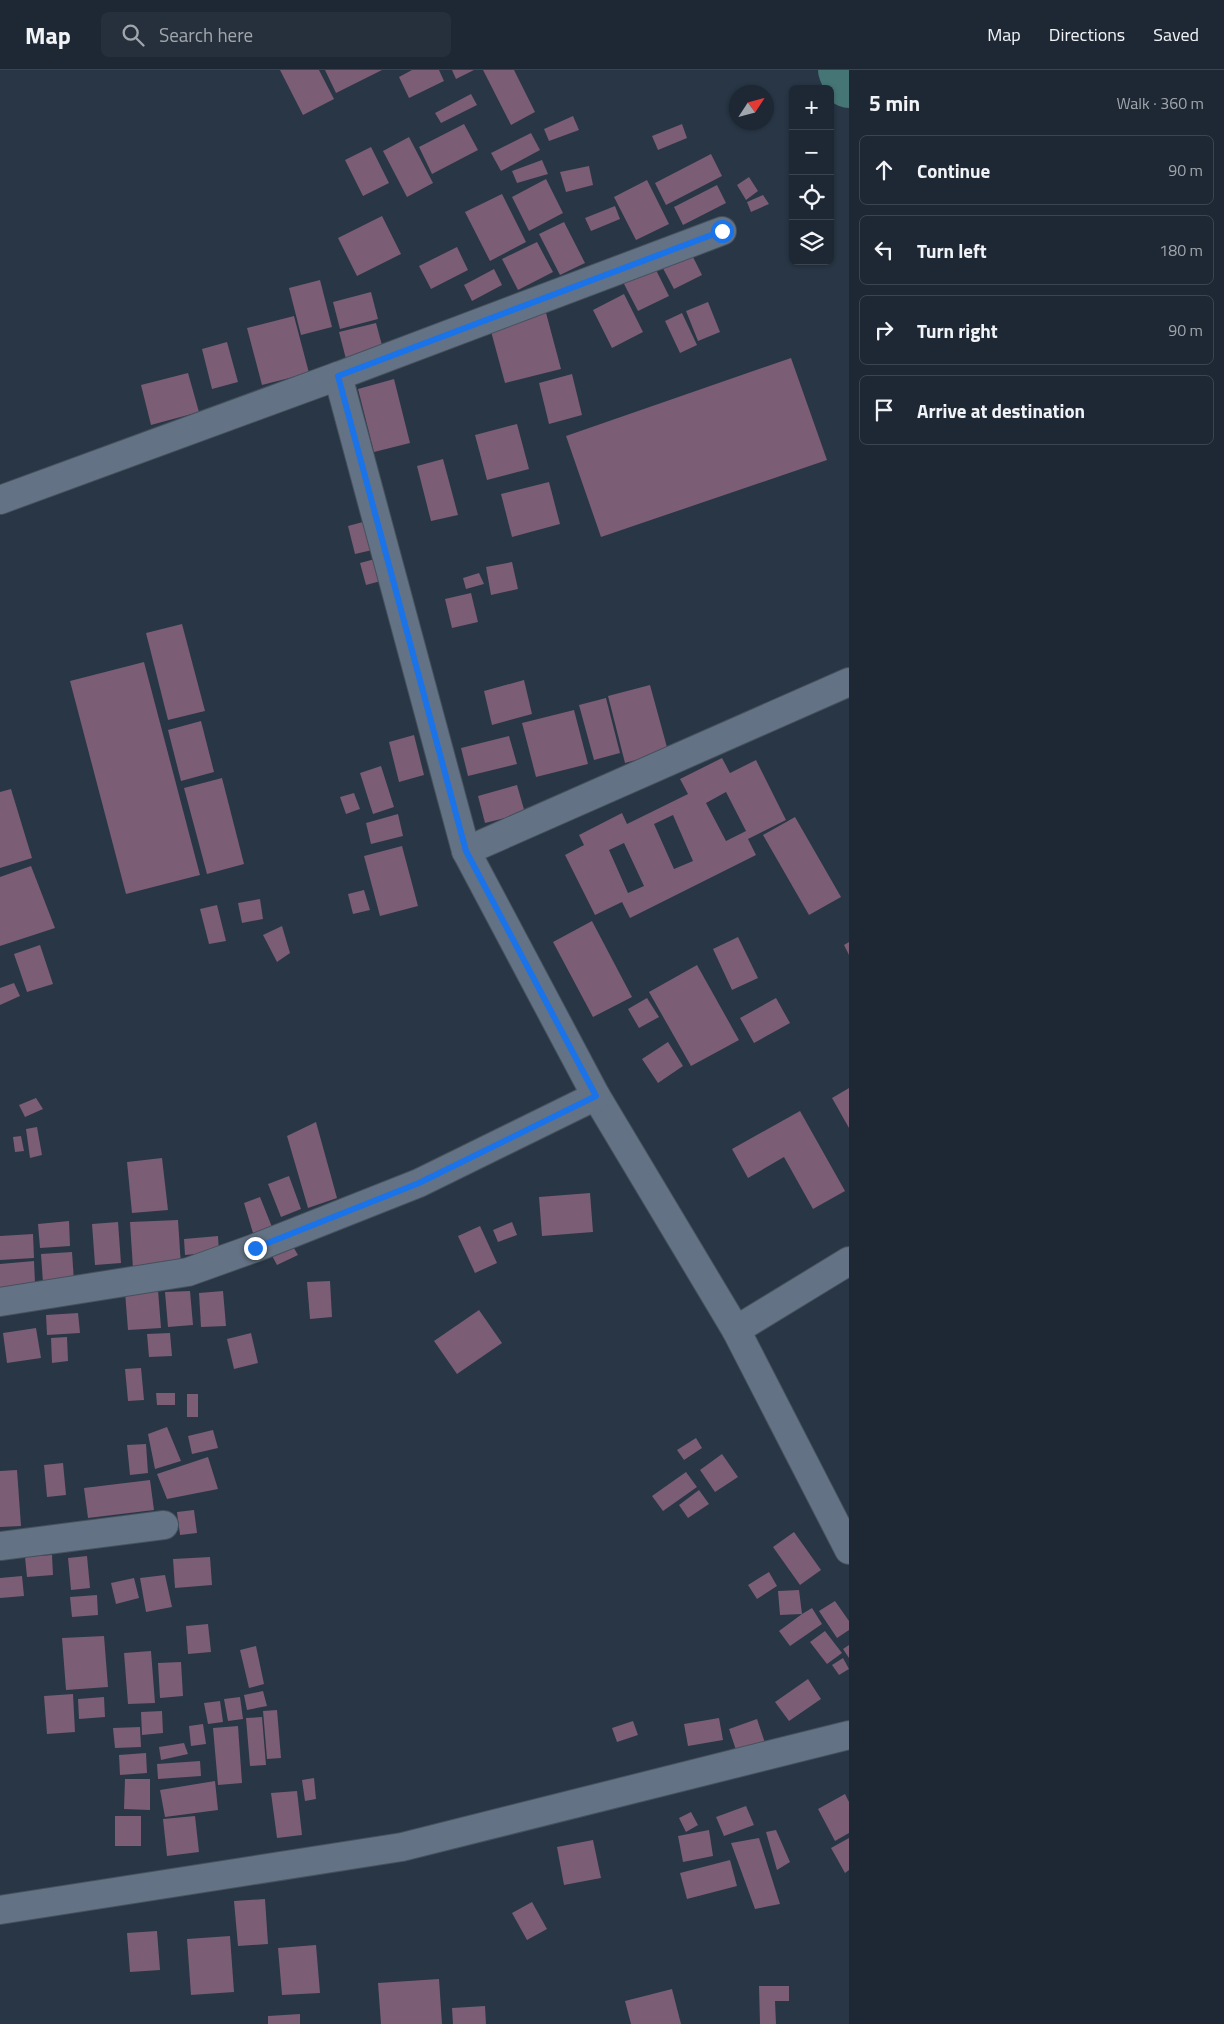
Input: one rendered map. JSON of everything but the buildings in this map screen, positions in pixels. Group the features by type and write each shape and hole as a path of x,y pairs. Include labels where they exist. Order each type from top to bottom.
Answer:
{"street":[{"path":"0,500 338,376 722,231"},
{"path":"338,376 466,851 596,1096 736,1330 849,1550"},
{"path":"466,851 849,682"},
{"path":"0,1302 188,1272 255,1248 419,1183 596,1096"},
{"path":"736,1330 849,1261"},
{"path":"0,1546 164,1525"},
{"path":"0,1910 402,1847 849,1735"}],"waterway":[{"path":"844,70 849,82"}],"route":[{"path":"255,1248 419,1183 596,1096 466,851 338,376 722,231"}]}
